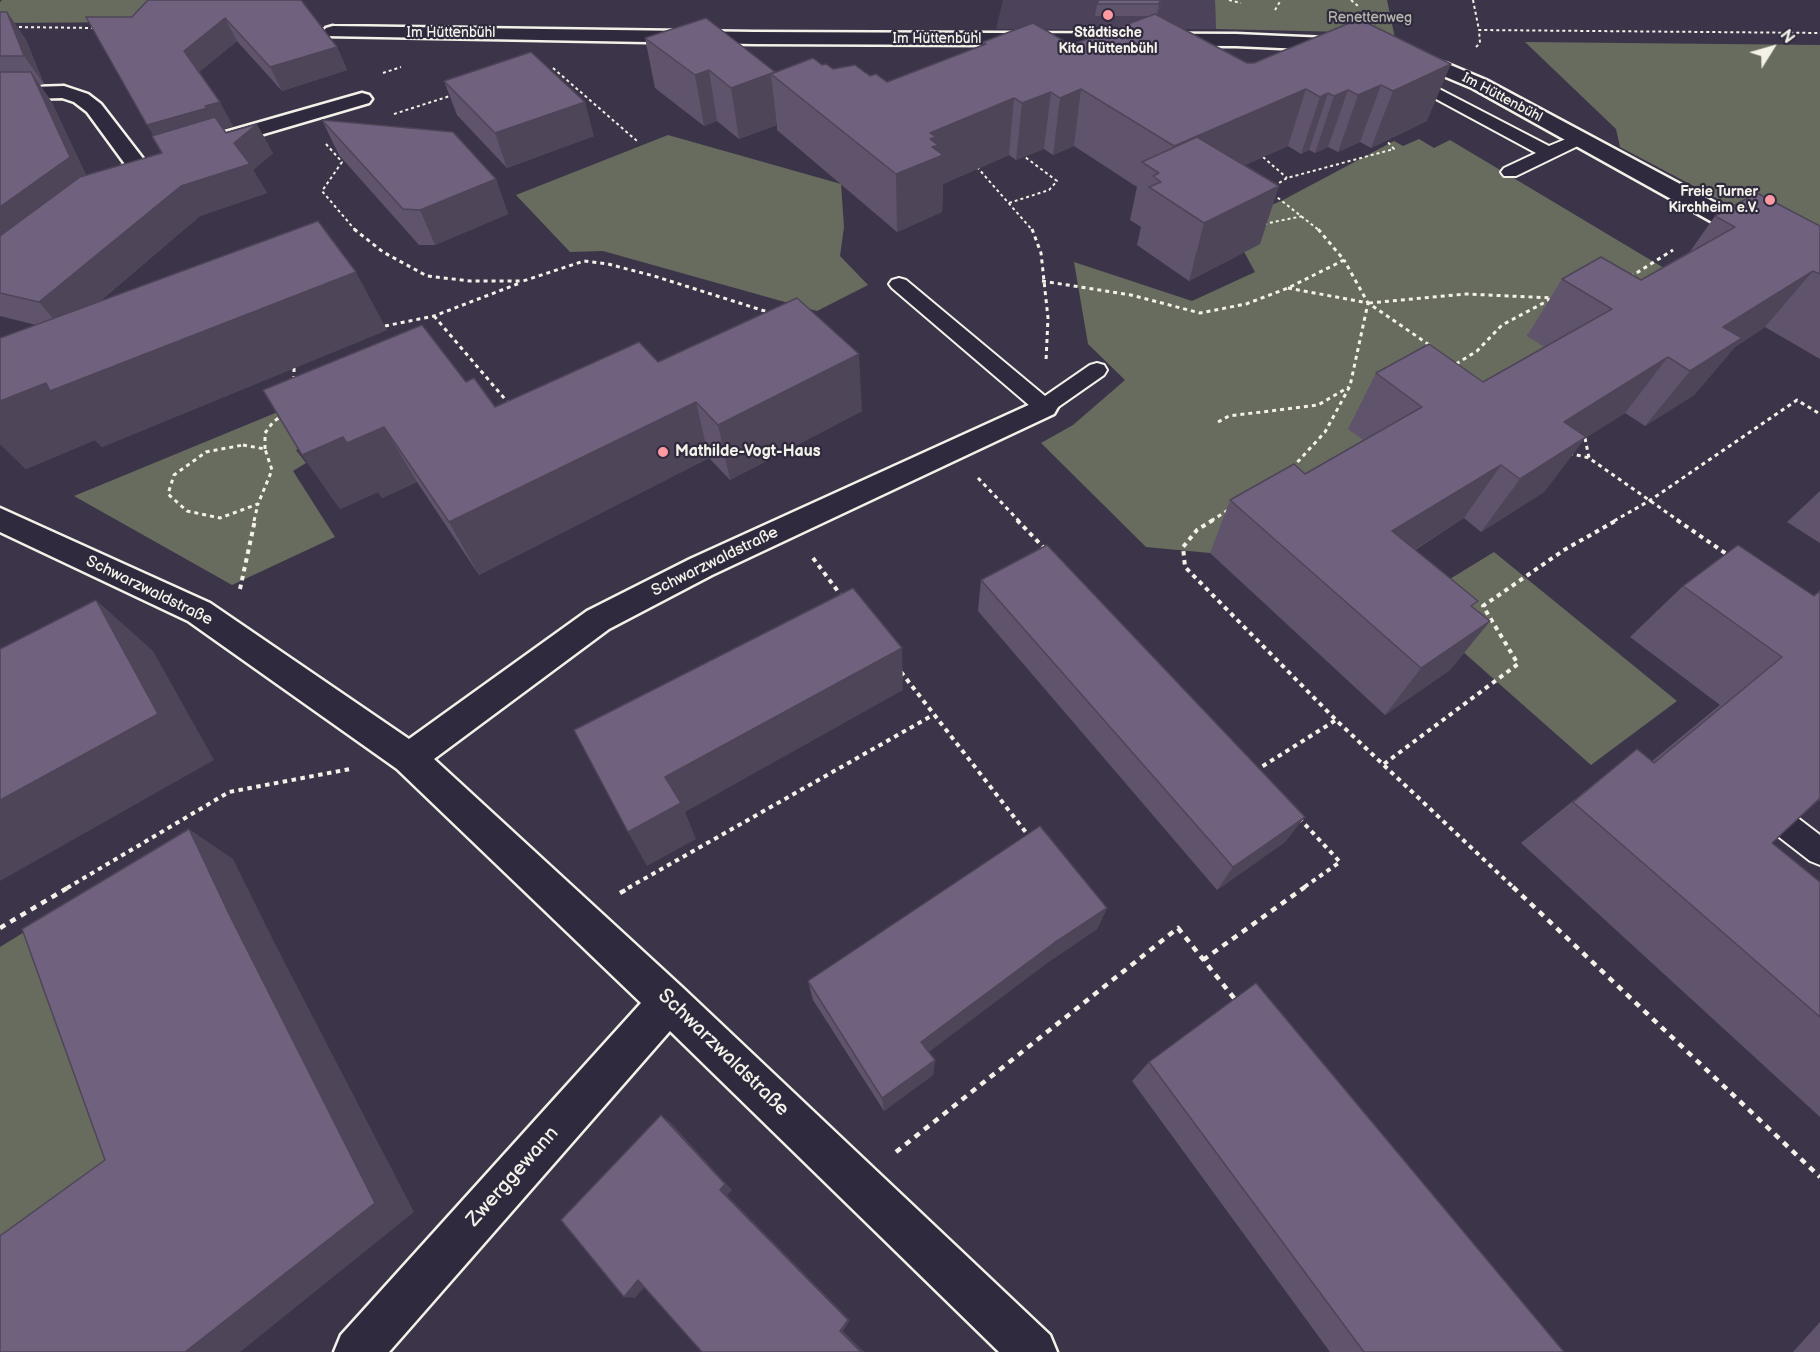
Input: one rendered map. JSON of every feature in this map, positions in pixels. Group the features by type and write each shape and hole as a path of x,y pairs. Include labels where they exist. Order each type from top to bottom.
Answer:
{"street":[{"name":"Im Hüttenbühl","path":"333,32 731,38 1236,40 1339,44 1366,48"},
{"name":"Im Hüttenbühl","path":"1391,54 1449,71 1479,84 1820,269"},
{"path":"0,94 64,92 81,98 94,108 137,165"},
{"path":"192,149 362,99"},
{"path":"91,200 137,165 159,159"},
{"name":"Schwarzwaldstraße","path":"409,758 598,620 701,567 1044,407"},
{"name":"Schwarzwaldstraße","path":"0,520 199,612 409,758 669,1002 1033,1352"},
{"name":"Zwerggewann","path":"358,1352 669,1002"}],"lane":[{"path":"1418,83 1548,153"},
{"path":"1510,172 1578,139"},
{"path":"899,284 1044,407 1097,370"},
{"path":"1780,820 1820,852"}],"path":[{"path":"1229,0 1241,3"},
{"path":"1351,0 1358,6"},
{"path":"1449,71 1480,43 1473,0"},
{"path":"12,27 104,28"},
{"path":"1479,30 1820,33"},
{"path":"547,63 637,141"},
{"path":"393,114 459,92"},
{"path":"322,140 342,162 322,191 356,231 383,252 427,276 470,281 523,282"},
{"path":"1386,140 1394,149 1287,178 1267,190 1316,225 1344,260 1368,303 1436,350"},
{"path":"1009,203 1048,190 1057,181 1025,157"},
{"path":"1263,157 1287,178"},
{"path":"976,165 1035,233 1041,253 1042,281 1048,318 1044,407"},
{"path":"1260,225 1304,216"},
{"path":"1622,283 1673,250"},
{"path":"1042,281 1131,295 1200,313 1246,304 1288,288 1344,260"},
{"path":"385,326 434,316 584,261 608,264 691,287 775,314"},
{"path":"1288,288 1368,303 1466,294 1554,298 1502,326 1477,351 1456,364 1463,369"},
{"path":"1286,472 1296,466 1325,432 1350,386 1368,303"},
{"path":"434,316 516,413"},
{"path":"294,368 295,388"},
{"path":"1218,422 1229,416 1318,405 1350,386"},
{"path":"1384,764 1518,664 1483,606 1564,550 1649,501 1797,400 1820,414"},
{"path":"283,415 289,407"},
{"path":"238,599 258,504 272,470 265,449 266,433 273,422 293,411"},
{"path":"1585,438 1589,458"},
{"path":"258,504 220,518 187,511 168,494 174,475 206,453 243,445 265,449"},
{"path":"952,451 1050,555"},
{"path":"1564,451 1589,458 1732,557"},
{"path":"1237,504 1197,530 1183,547 1185,567 1336,720 1820,1177"},
{"path":"789,527 846,602"},
{"path":"897,668 1028,835"},
{"path":"577,917 933,715"},
{"path":"1262,780 1254,771 1336,720"},
{"path":"0,928 228,792 409,758"},
{"path":"1203,960 1340,862 1294,813"},
{"path":"858,1182 1178,928 1240,1005"}],"shaded area":[{"name":"Städtische Kita Hüttenbühl","path":"1003,0 1215,0 1216,29 996,29"}],"green space":[{"path":"2,0 168,0 151,22 0,23 0,2"},
{"name":"Renettenweg","path":"1215,0 1387,0 1396,43 1346,32 1216,29"},
{"name":"Freie Turner Kirchheim e.V.","path":"1525,42 1820,45 1820,253 1620,147 1616,129"},
{"path":"668,135 841,184 844,227 840,256 868,285 817,311 603,251 570,252 516,195"},
{"path":"1419,139 1434,148 1450,140 1674,274 1527,335 1573,365 1393,463 1210,553 1146,547 1041,443 1073,425 1125,380 1088,344 1074,262 1192,301 1255,272 1229,224 1283,200 1394,141 1403,146"},
{"path":"302,402 324,438 296,450 306,463 293,471 335,537 232,585 74,496"},
{"path":"1494,552 1677,701 1591,765 1409,604"},
{"path":"39,923 128,1160 0,1256 0,947"}],"building":[{"path":"148,0 301,0 337,47 270,67 225,18 184,51 220,102 205,106 207,108 147,125 86,17 132,17"},
{"path":"1099,0 1160,0 1159,4 1097,4"},
{"path":"0,12 7,12 24,56 0,56"},
{"path":"1155,14 1247,63 1254,63 1359,19 1451,64 1393,91 1381,85 1358,95 1348,90 1334,96 1328,93 1320,97 1306,89 1174,146 1081,89 1060,98 1051,92 1022,103 1014,98 930,133 936,137 930,139 938,145 932,147 943,155 896,174 771,74 813,58 833,69 855,65 870,76 876,74 887,82 986,44 983,42 1033,23 1071,45"},
{"path":"706,18 775,72 731,88 709,70 695,75 645,38"},
{"path":"531,52 585,102 495,133 444,81"},
{"path":"0,72 31,72 70,157 0,207"},
{"path":"215,117 226,133 257,124 234,143 250,164 181,186 39,302 0,293 0,236 80,177 162,153 152,136"},
{"path":"322,120 453,132 496,179 420,210 403,209"},
{"path":"1197,137 1279,186 1204,223 1149,187 1161,182 1153,176 1159,173 1142,162"},
{"path":"1757,193 1820,226 1820,274 1813,271 1723,327 1742,338 1690,371 1668,357 1564,422 1586,437 1520,479 1501,465 1392,531 1478,601 1471,606 1490,621 1421,668 1230,500 1294,464 1305,474 1422,407 1376,373 1429,344 1483,382 1612,309 1562,279 1601,257 1641,280 1735,227 1715,216"},
{"path":"318,221 356,272 50,391 46,383 0,401 0,338"},
{"path":"797,298 859,354 718,425 696,402 449,522 384,427 347,443 343,437 302,455 263,390 422,325 466,382 474,378 495,407 639,342 658,362"},
{"path":"1047,545 1305,817 1233,867 981,580"},
{"path":"1738,545 1814,596 1820,591 1820,798 1772,843 1820,882 1820,1017 1573,802 1637,749 1654,763 1782,657 1683,586"},
{"path":"853,588 902,648 665,777 681,803 628,832 574,730"},
{"path":"96,600 158,714 0,800 0,649"},
{"path":"1040,826 1107,908 1054,943 921,1042 935,1060 882,1098 808,981"},
{"path":"189,829 230,916 375,1203 185,1352 0,1352 0,1236 105,1160 22,929"},
{"path":"1256,983 1564,1352 1364,1352 1149,1062"},
{"path":"661,1115 725,1184 720,1190 848,1320 840,1331 861,1352 702,1352 638,1280 624,1297 561,1220"}],"place":[{"name":"Städtische Kita Hüttenbühl","path":"1108,15"},
{"name":"Freie Turner Kirchheim e.V.","path":"1770,200"},
{"name":"Mathilde-Vogt-Haus","path":"663,452"}]}
